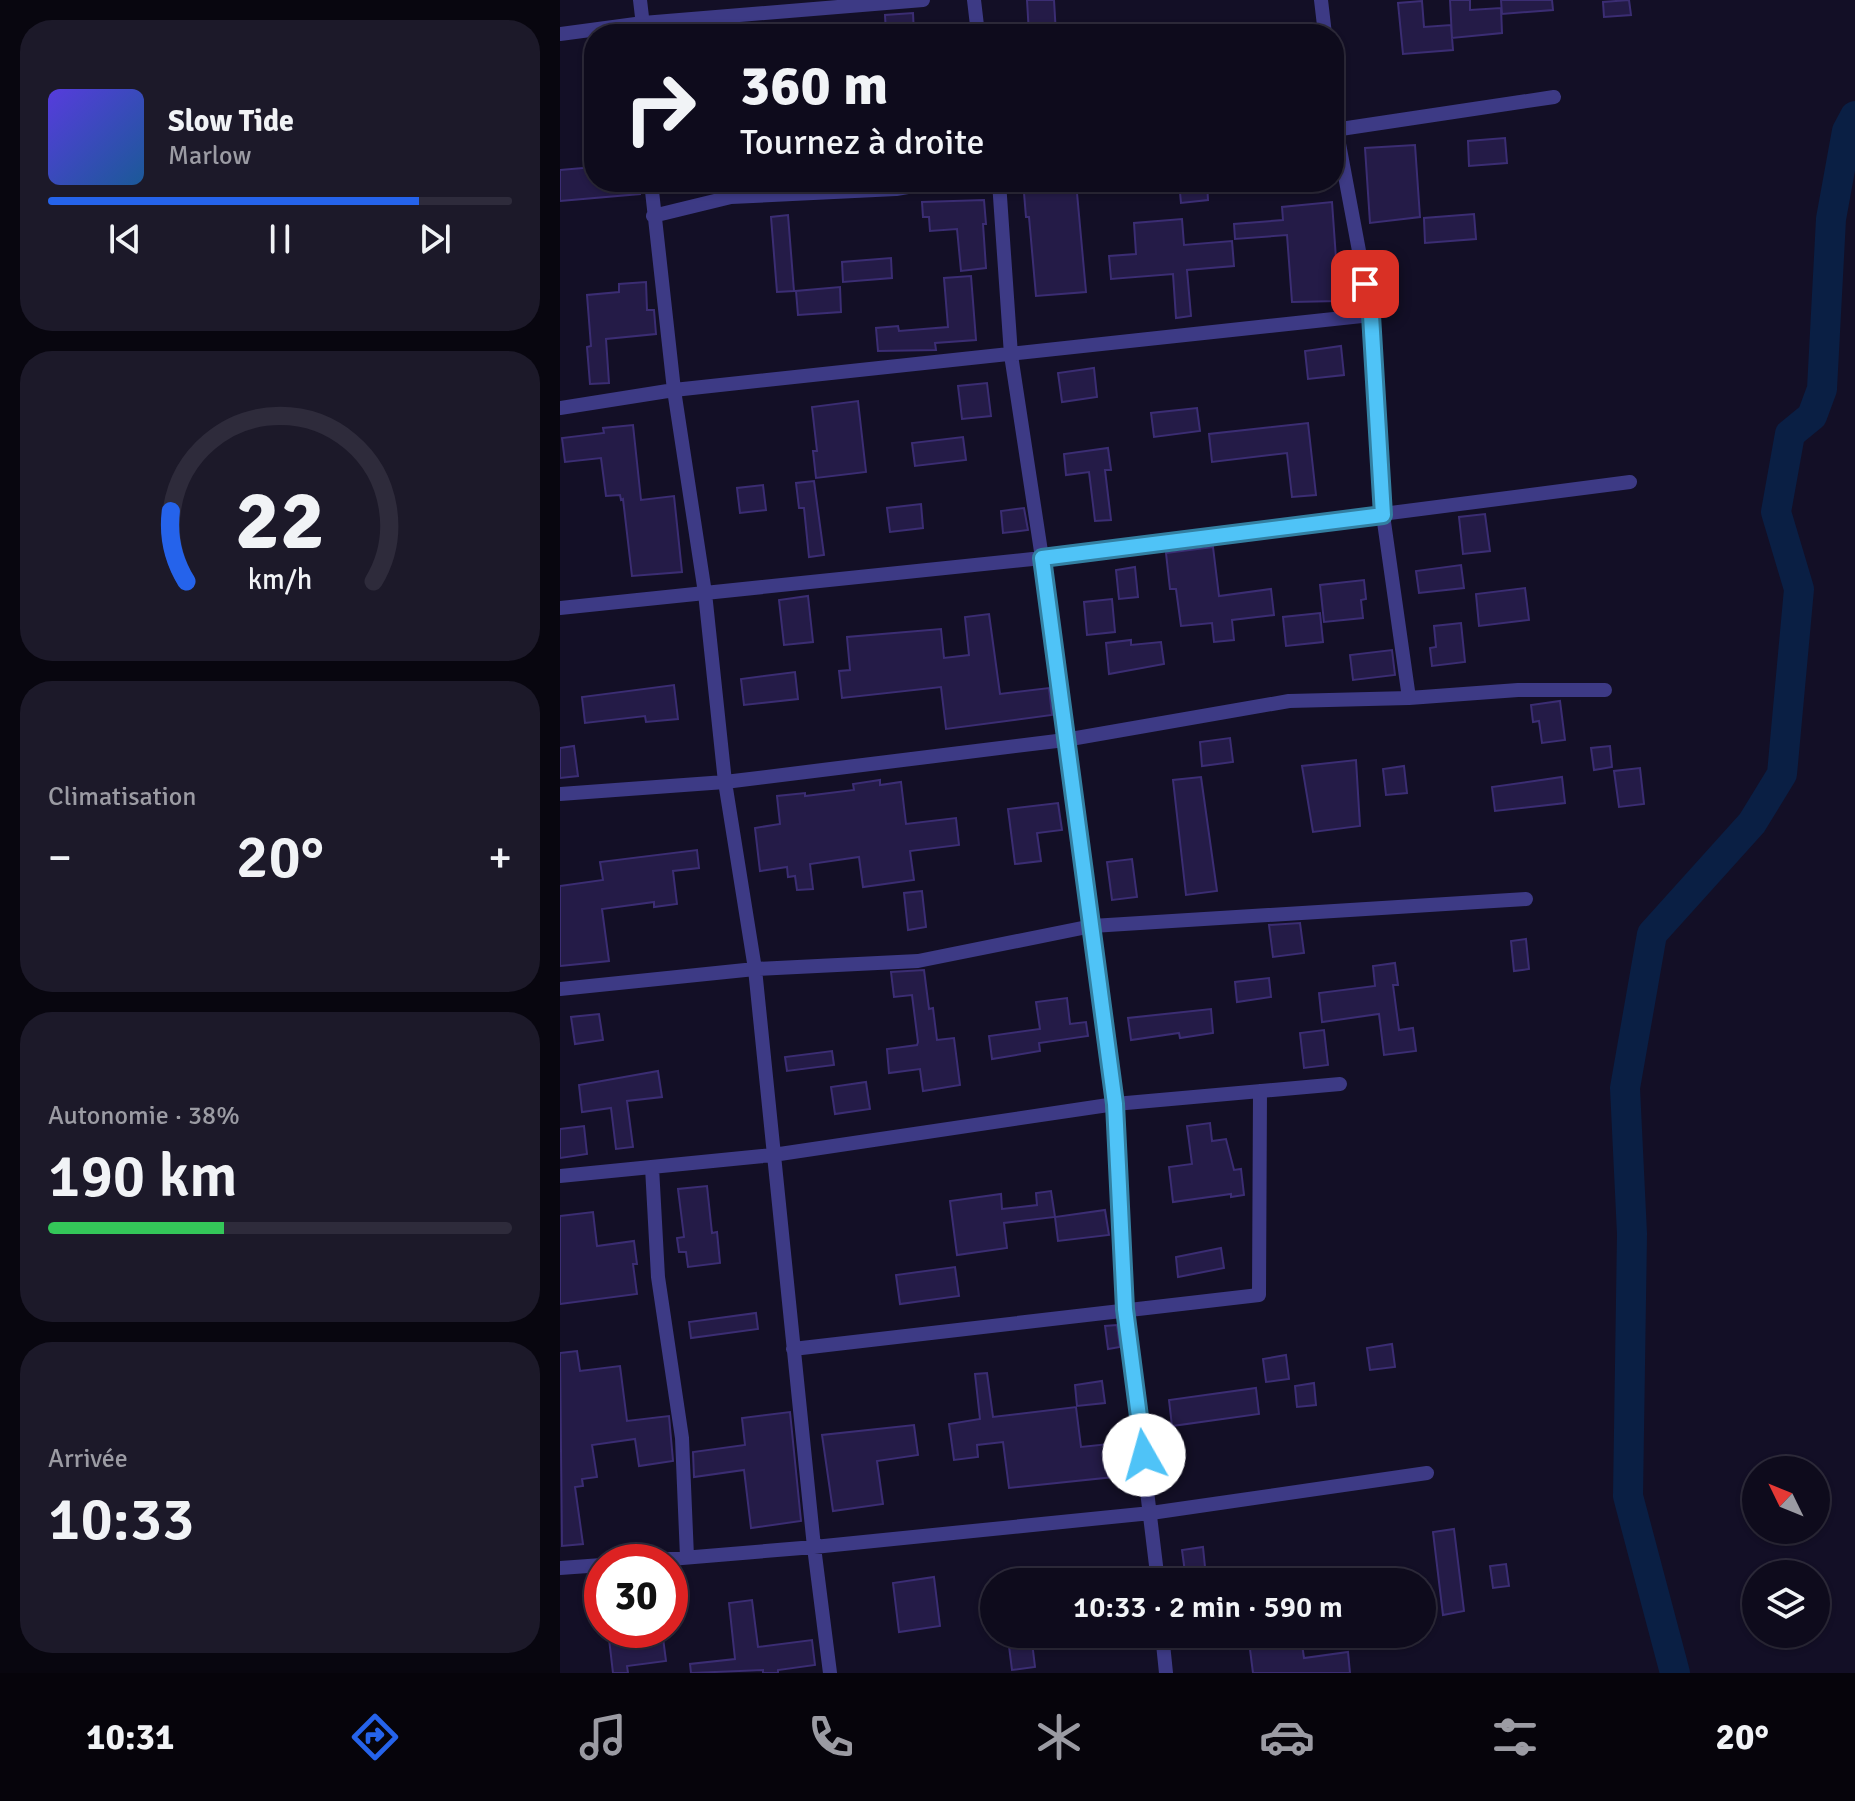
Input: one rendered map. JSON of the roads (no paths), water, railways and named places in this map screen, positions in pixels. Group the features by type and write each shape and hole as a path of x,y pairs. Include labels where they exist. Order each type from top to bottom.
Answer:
{"street":[{"path":"640,0 642,24"},
{"path":"691,24 923,0"},
{"path":"974,0 977,24"},
{"path":"1321,0 1324,24"},
{"path":"560,34 584,33"},
{"path":"1344,125 1554,97"},
{"path":"1344,177 1371,315 1383,515 1409,698"},
{"path":"652,192 674,390 705,593 725,782 755,969 814,1547 830,1673"},
{"path":"653,216 731,197 834,192"},
{"path":"1000,192 1011,355 1042,558 1115,1104 1125,1309 1157,1568"},
{"path":"560,408 674,390 1371,315"},
{"path":"560,608 1042,558 1630,482"},
{"path":"560,794 725,782 1065,740 1289,701 1409,698 1518,690 1605,690"},
{"path":"560,989 755,969 918,961 1092,926 1526,899"},
{"path":"560,1176 773,1155 1115,1104 1340,1084"},
{"path":"793,1349 1259,1295 1260,1091"},
{"path":"652,1167 658,1277 682,1438 686,1544"},
{"path":"688,1557 1151,1513 1427,1473"},
{"path":"560,1568 584,1566"},
{"path":"1163,1648 1166,1673"}],"waterway":[{"path":"1675,1673 1628,1496 1632,1234 1625,1088 1652,934 1752,823 1782,774 1799,589 1776,512 1790,434 1812,416 1822,389 1831,219 1847,131 1855,116"}]}
